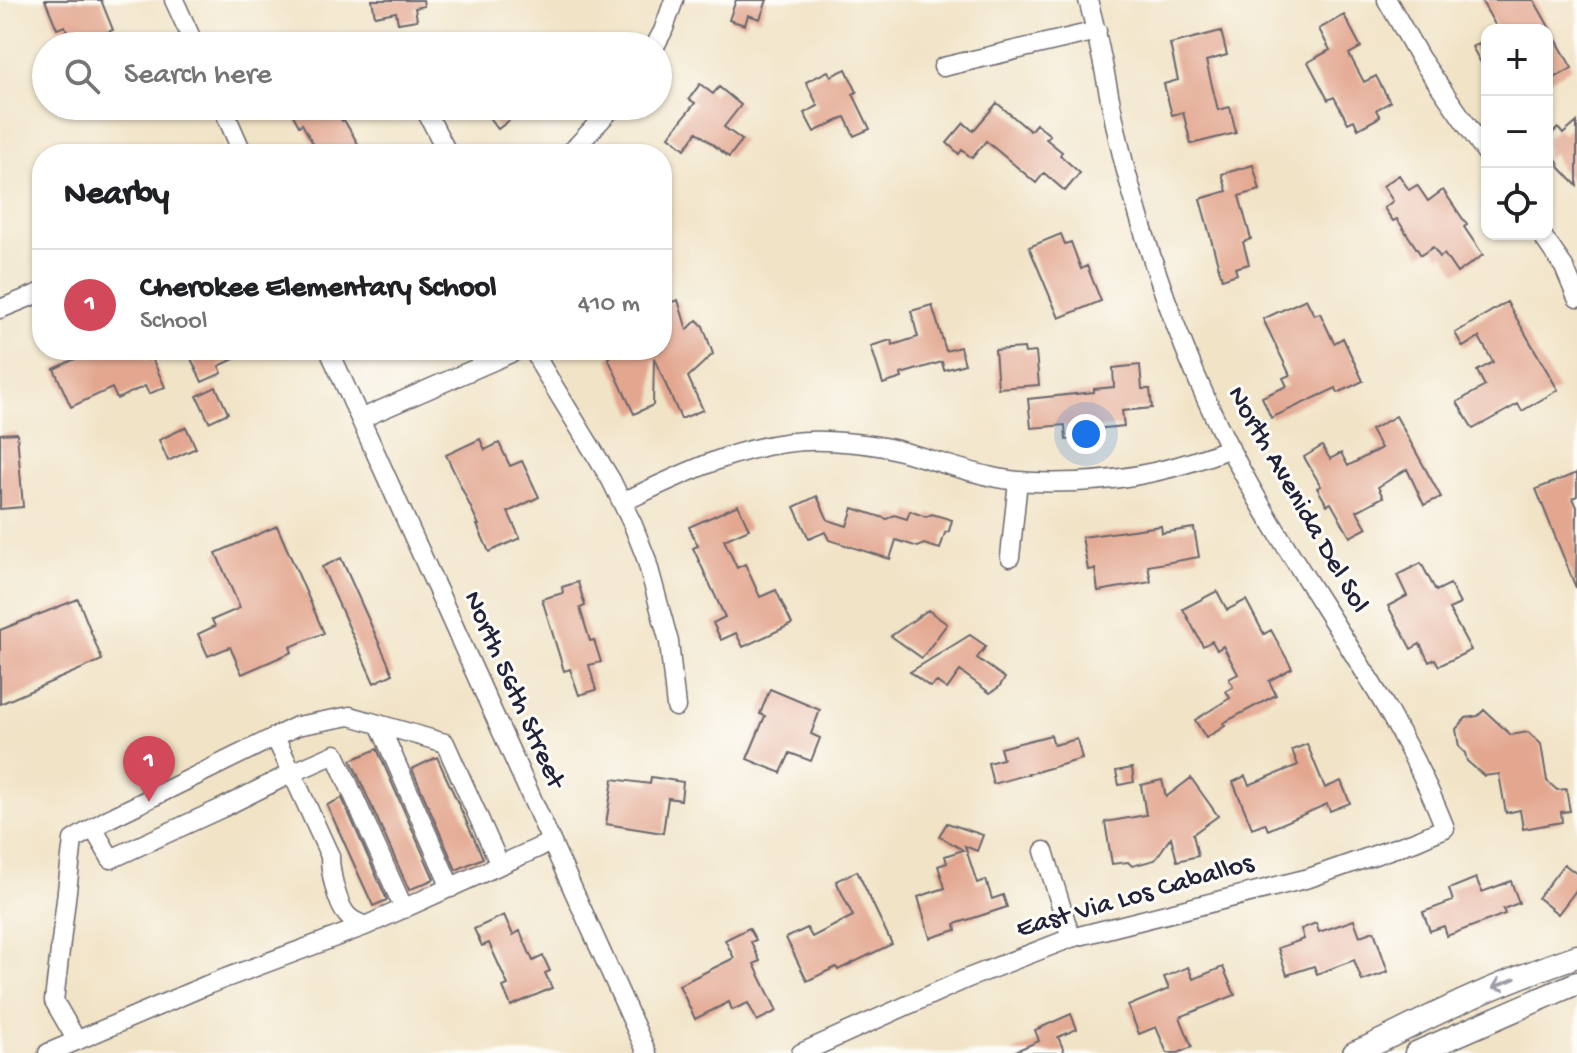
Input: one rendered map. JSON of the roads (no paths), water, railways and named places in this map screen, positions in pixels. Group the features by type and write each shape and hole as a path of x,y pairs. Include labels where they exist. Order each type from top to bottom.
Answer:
{"main road":[{"path":"1354,1053 1495,987 1577,956"},
{"path":"1416,1053 1577,983"}],"street":[{"path":"174,0 189,32"},
{"path":"662,32 674,0"},
{"name":"North Avenida Del Sol","path":"1088,0 1124,166 1158,279 1189,363 1230,448 1274,527 1402,736 1445,828"},
{"path":"1387,0 1420,58 1481,145"},
{"path":"943,67 1097,31"},
{"path":"228,120 239,144"},
{"path":"431,120 443,144"},
{"path":"579,144 601,120"},
{"path":"1547,240 1570,263 1577,298"},
{"path":"0,309 32,296"},
{"name":"North 56th Street","path":"333,360 647,1053"},
{"path":"360,419 495,360"},
{"path":"539,360 623,502 646,558 669,642 676,707"},
{"path":"623,502 745,450 786,443 822,441 895,449 983,475 1049,483 1116,480 1160,472 1230,448"},
{"path":"1010,557 1018,481"},
{"path":"77,1041 54,1001 73,840 297,726 350,716 445,743 500,865"},
{"path":"379,724 451,888"},
{"path":"275,737 330,856 330,870 345,913 365,926"},
{"path":"93,828 111,859 335,754 404,909"},
{"name":"East Via Los Caballos","path":"801,1053 968,978 1071,938 1309,878 1445,828"},
{"path":"48,1053 207,985 365,926 551,842"},
{"path":"1044,851 1071,938"}],"place":[{"name":"Cherokee Elementary School","path":"149,802"}]}
